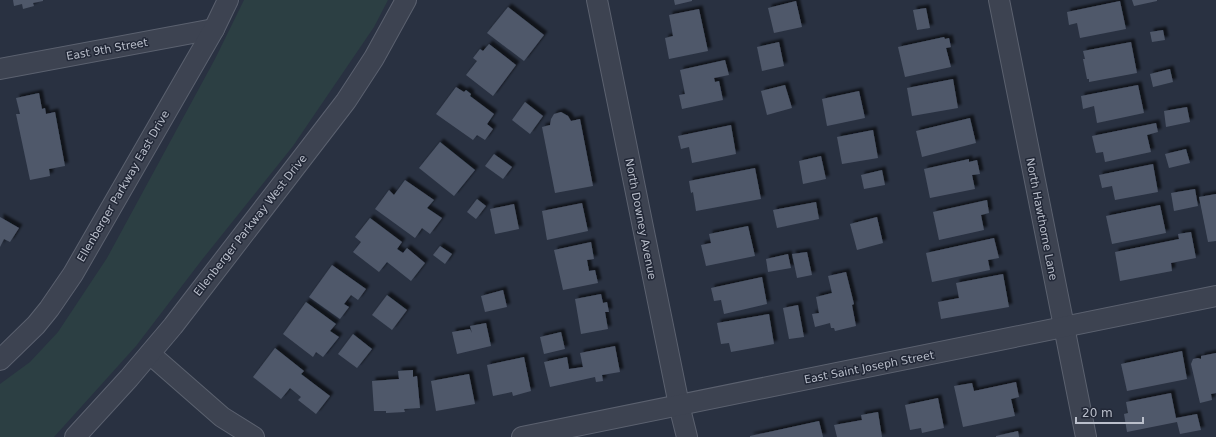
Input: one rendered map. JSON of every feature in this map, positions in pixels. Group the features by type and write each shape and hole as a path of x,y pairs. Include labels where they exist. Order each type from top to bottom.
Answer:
{"street":[{"name":"Ellenberger Parkway East Drive","path":"0,360 43,317 72,274 214,29 228,0"},
{"name":"Ellenberger Parkway West Drive","path":"75,437 150,354 346,101 374,58 406,0"},
{"name":"North Downey Avenue","path":"598,0 679,405 687,437"},
{"name":"North Hawthorne Lane","path":"999,0 1086,437"},
{"name":"East 9th Street","path":"0,69 214,29"},
{"name":"East Saint Joseph Street","path":"522,437 1216,296"},
{"path":"150,354 222,418 254,437"}],"green space":[{"path":"244,0 388,0 374,27 293,146 201,261 136,346 54,437 0,437 0,384 30,362 58,332 107,258 215,59"}],"building":[{"path":"13,0 43,1 33,3 34,6 23,9 22,4 14,6"},
{"path":"674,0 692,0 692,1 675,5"},
{"path":"1132,0 1157,0 1157,1 1134,6"},
{"path":"796,1 802,27 774,33 768,8"},
{"path":"1120,1 1126,29 1080,38 1077,23 1069,25 1067,12"},
{"path":"508,7 544,35 524,61 487,33"},
{"path":"926,8 930,28 917,30 913,10"},
{"path":"699,9 708,51 669,59 665,38 673,36 669,15"},
{"path":"1163,30 1165,40 1152,42 1150,32"},
{"path":"944,37 945,39 949,38 951,47 946,48 951,67 905,77 898,47"},
{"path":"779,42 784,66 762,71 757,47"},
{"path":"1131,42 1137,73 1089,82 1083,59 1085,59 1083,51"},
{"path":"489,44 516,65 493,96 466,75 477,61 473,58 480,49 483,51"},
{"path":"725,60 729,75 714,78 715,82 719,81 723,100 682,109 679,95 685,94 680,70"},
{"path":"1170,69 1173,82 1153,87 1150,74"},
{"path":"953,79 958,108 912,116 907,88"},
{"path":"785,85 792,108 767,115 761,91"},
{"path":"1138,85 1144,113 1097,123 1094,106 1083,109 1081,96"},
{"path":"456,87 464,92 466,90 471,94 470,96 494,114 487,124 493,129 485,140 477,135 473,140 436,114"},
{"path":"859,91 865,118 827,126 822,99"},
{"path":"39,93 42,109 45,108 46,114 55,112 65,166 49,169 50,176 30,180 16,114 20,114 16,98"},
{"path":"525,102 543,116 530,134 512,120"},
{"path":"1187,107 1190,122 1166,127 1164,111"},
{"path":"561,112 568,116 571,121 580,119 593,186 555,193 542,127 550,125 554,114"},
{"path":"970,118 976,143 922,157 916,131"},
{"path":"1156,123 1158,132 1147,135 1151,152 1105,162 1103,152 1096,153 1092,136"},
{"path":"731,125 736,154 692,163 689,147 681,149 678,136"},
{"path":"873,130 878,158 842,164 837,137"},
{"path":"440,142 475,170 454,196 419,168"},
{"path":"1186,149 1190,163 1169,168 1165,154"},
{"path":"494,154 512,167 503,179 485,166"},
{"path":"821,156 826,179 803,184 799,161"},
{"path":"969,159 969,162 977,160 980,174 972,175 975,189 930,198 924,169"},
{"path":"1153,164 1158,192 1115,200 1112,186 1102,188 1099,175"},
{"path":"755,168 761,199 696,211 693,192 691,193 689,181"},
{"path":"882,170 885,185 864,189 861,175"},
{"path":"405,180 434,200 427,208 442,218 430,234 422,228 415,238 375,209 389,190 394,195"},
{"path":"1195,189 1198,206 1174,211 1171,193"},
{"path":"1216,194 1216,241 1208,242 1199,197"},
{"path":"477,199 486,206 476,219 467,212"},
{"path":"987,200 989,213 981,215 984,230 939,240 933,212"},
{"path":"816,202 819,219 777,228 773,210"},
{"path":"582,203 588,231 547,240 542,211"},
{"path":"514,204 519,229 495,234 490,209"},
{"path":"1160,205 1166,233 1112,244 1106,216"},
{"path":"0,217 19,228 10,242 4,239 0,247"},
{"path":"877,217 883,243 857,250 850,224"},
{"path":"370,218 402,242 397,249 403,253 407,248 425,263 411,281 387,262 379,272 353,252 361,242 355,237"},
{"path":"748,226 755,256 706,266 701,245 711,243 709,234"},
{"path":"1191,232 1196,258 1171,263 1172,271 1120,281 1115,252 1179,239 1178,234"},
{"path":"994,238 999,258 988,260 990,270 932,282 926,253"},
{"path":"591,242 594,259 587,260 589,271 595,270 598,283 563,290 554,250"},
{"path":"440,246 452,254 445,264 433,255"},
{"path":"807,252 812,275 797,278 792,254"},
{"path":"788,254 791,268 768,272 766,259"},
{"path":"332,265 366,289 358,300 351,295 344,304 349,307 340,319 309,297"},
{"path":"846,272 854,304 852,305 856,326 835,331 834,328 831,328 830,323 815,327 812,314 819,313 816,297 832,293 828,276"},
{"path":"1003,274 1009,307 941,319 938,302 959,298 956,283"},
{"path":"762,277 767,304 724,314 721,300 714,301 711,288"},
{"path":"503,290 507,307 485,312 481,296"},
{"path":"601,294 603,303 607,302 609,312 605,312 608,329 581,334 575,299"},
{"path":"387,295 407,310 392,330 372,315"},
{"path":"306,302 336,324 330,331 339,337 323,357 316,352 313,357 283,334"},
{"path":"798,305 804,337 789,339 783,308"},
{"path":"769,314 774,344 731,352 729,343 721,344 717,323"},
{"path":"486,323 491,346 457,354 452,332 470,329 472,333 470,326"},
{"path":"561,332 565,349 544,354 540,337"},
{"path":"353,334 372,349 357,368 338,354"},
{"path":"615,346 620,372 602,375 603,381 596,382 595,377 550,387 544,362 567,357 569,369 583,367 580,353"},
{"path":"275,348 304,371 301,374 330,396 316,414 298,400 301,397 290,388 281,399 253,377"},
{"path":"1182,351 1187,379 1127,391 1121,364"},
{"path":"1216,353 1216,393 1211,394 1212,400 1200,403 1191,364 1193,359 1201,359 1201,356"},
{"path":"524,357 531,391 513,396 512,392 493,396 487,365"},
{"path":"413,370 413,377 417,376 420,408 404,409 405,412 386,413 386,411 374,411 372,381 399,379 398,371"},
{"path":"469,374 475,404 436,411 431,381"},
{"path":"1016,382 1019,397 1011,399 1015,416 963,427 954,386 972,383 974,391"},
{"path":"1171,393 1176,418 1197,414 1201,430 1180,434 1177,422 1127,432 1124,414 1128,413 1126,402"},
{"path":"938,398 944,428 922,433 921,428 910,430 905,405"},
{"path":"878,412 882,437 837,437 834,425 862,420 861,415"},
{"path":"819,421 823,437 750,437 750,436"},
{"path":"1018,431 1019,437 996,437 996,436"}]}
